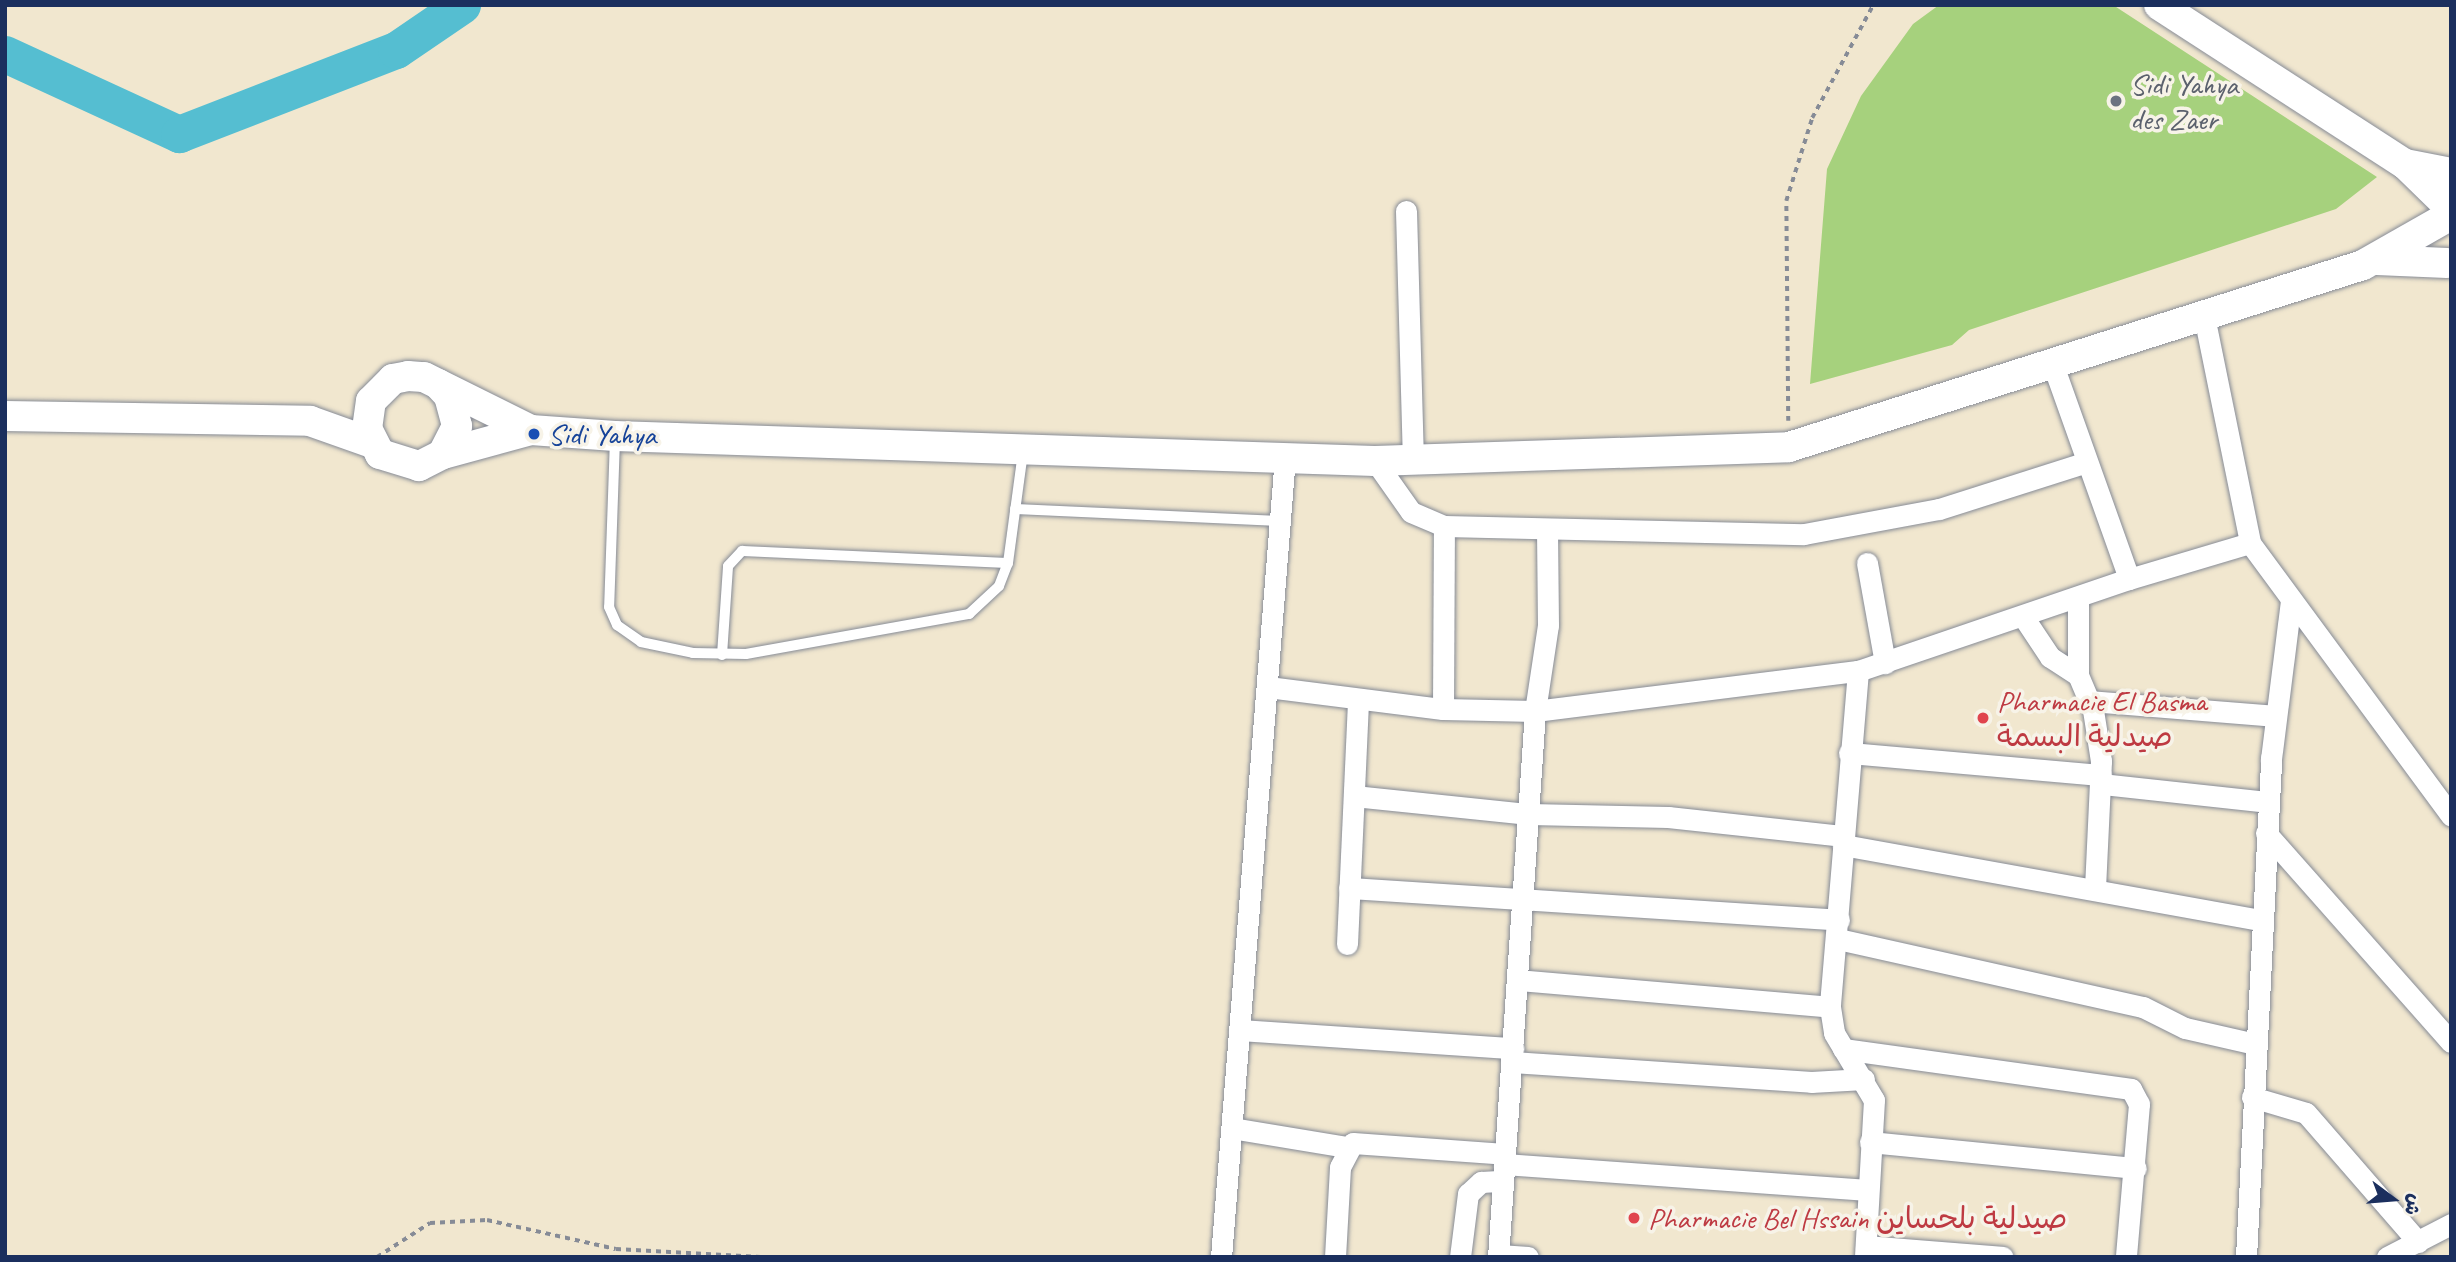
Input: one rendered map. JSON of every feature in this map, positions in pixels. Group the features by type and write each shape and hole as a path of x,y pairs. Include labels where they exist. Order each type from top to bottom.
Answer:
{"street":[{"path":"2159,5 2405,164 2448,210 2449,266 2377,260"},
{"path":"2405,164 2451,173"},
{"path":"5,416 310,421 372,443 405,466 531,430 615,436 1023,452 1376,461 1789,447 2377,260 2448,210"},
{"path":"1406,211 1413,460"},
{"path":"2204,316 2250,542 2451,816"},
{"path":"2053,365 2084,463 2129,579"},
{"path":"310,421 371,401 393,379 408,376 438,384 531,430"},
{"path":"438,384 449,396 457,426 443,454"},
{"path":"371,401 372,443"},
{"path":"1221,1257 1285,457"},
{"path":"1376,461 1411,512 1444,526 1547,533 1804,534 1861,528 2084,463"},
{"path":"1443,709 1444,526"},
{"path":"1528,1257 1498,1256 1535,711 1548,625 1547,533"},
{"path":"1268,687 1358,701 1443,709 1535,711 1858,671 2024,618 2129,579 2250,542"},
{"path":"1867,562 1885,663"},
{"path":"2078,598 2078,675 2089,701 2101,780 2095,890"},
{"path":"2246,1257 2268,802 2275,716 2291,601"},
{"path":"2024,618 2050,657 2078,675"},
{"path":"1858,671 1838,930 1829,1007 1843,1049 1864,1079 1875,1112 1870,1142 1865,1251 2003,1257"},
{"path":"1347,944 1358,701"},
{"path":"2089,701 2275,716"},
{"path":"1850,753 2101,780 2268,802"},
{"path":"1354,796 1529,814 1668,817 1844,841 2261,919"},
{"path":"2266,833 2451,1042"},
{"path":"1349,888 1523,895 1838,930 2143,1007 2185,1028 2255,1044"},
{"path":"1518,980 1829,1007"},
{"path":"1239,1030 1811,1082 1864,1079"},
{"path":"1843,1049 2122,1084 2139,1104 2136,1168 2126,1257"},
{"path":"2252,1097 2306,1113 2418,1242"},
{"path":"1232,1128 1347,1147 1366,1142 1504,1166 1868,1190"},
{"path":"1870,1142 2136,1168"},
{"path":"1335,1257 1340,1167 1347,1147"},
{"path":"1461,1257 1468,1194 1480,1182 1504,1166"},
{"path":"2386,1257 2451,1224"}],"lane":[{"path":"615,436 609,607 617,625 666,649 722,655 969,614 999,586 1008,563 1023,452"},
{"path":"1015,509 1280,521"},
{"path":"722,655 728,566 742,551 1008,563"}],"path":[{"path":"1789,447 1786,201 1812,118 1873,5"},
{"path":"377,1257 430,1223 487,1220 616,1249 761,1257"}],"green space":[{"path":"1939,5 2113,5 2377,177 2336,209 1969,330 1952,345 1810,384 1827,169 1861,96 1913,24"}],"waterway":[{"path":"5,54 179,134 396,50 462,5"}],"place":[{"name":"Sidi Yahya des Zaer","path":"2116,101"},
{"name":"Sidi Yahya","path":"534,434"},
{"name":"Pharmacie El Basma صيدلية البسمة","path":"1983,718"},
{"name":"Pharmacie Bel Hssain صيدلية بلحساين","path":"1634,1218"}]}
